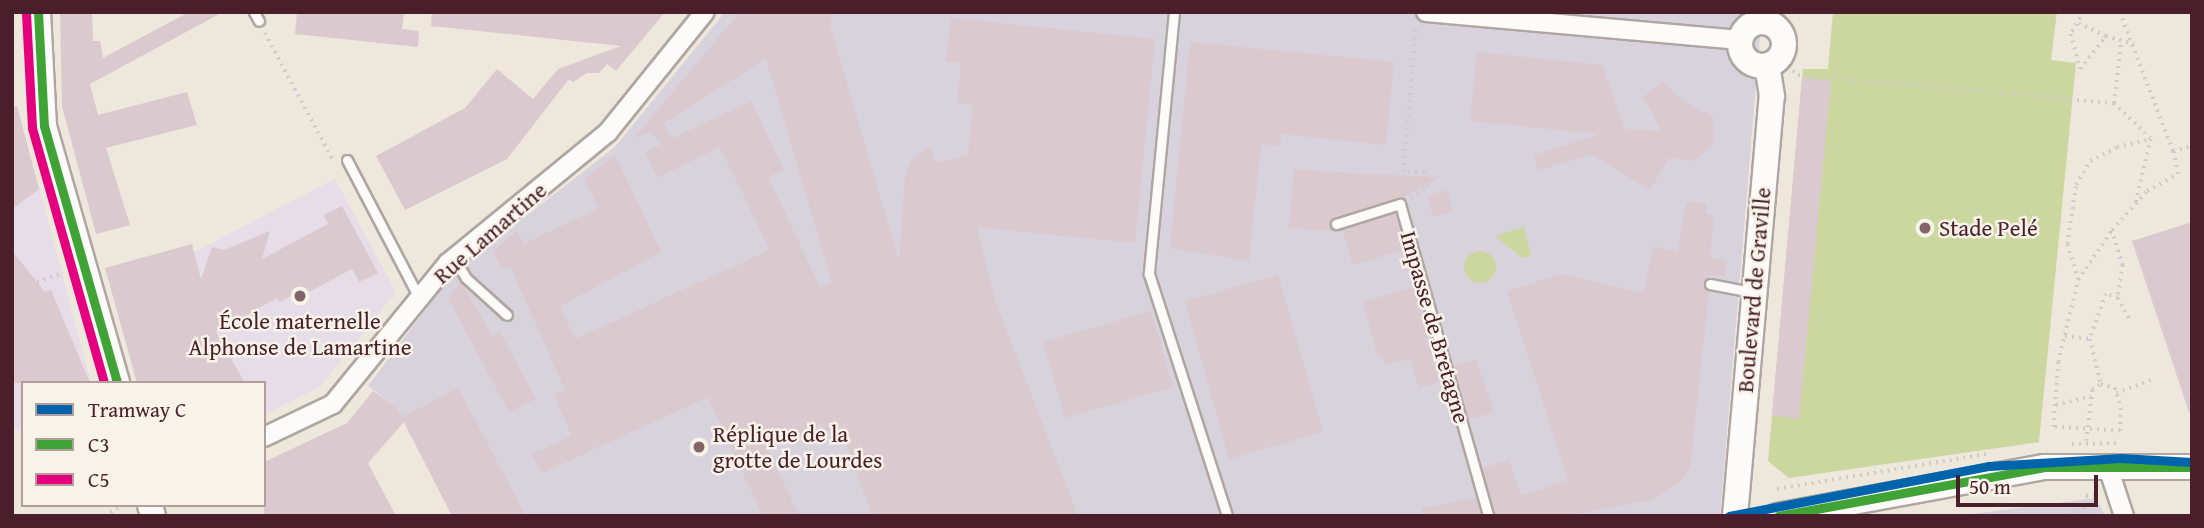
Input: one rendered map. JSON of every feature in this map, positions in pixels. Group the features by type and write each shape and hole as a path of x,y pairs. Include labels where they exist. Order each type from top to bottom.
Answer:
{"street":[{"path":"38,12 40,105 116,381"},
{"name":"Rue Lamartine","path":"266,436 333,404 454,258 608,132 705,12"},
{"path":"1421,19 1534,17 1740,40"},
{"path":"1769,18 1783,37 1773,61 1747,60 1740,40 1747,27 1769,18"},
{"name":"Boulevard de Graville","path":"1735,516 1773,61"},
{"path":"1777,516 1835,510 1976,476 2107,464 2192,467"},
{"path":"2107,464 2121,515"}],"lane":[{"path":"1174,12 1149,274 1227,516"},
{"path":"347,160 419,298"},
{"name":"Impasse de Bretagne","path":"1336,224 1400,204 1488,516"},
{"path":"454,258 466,278 508,315"},
{"path":"1710,284 1754,292"}],"path":[{"path":"2084,12 2071,34 2080,69 2106,36"},
{"path":"2101,384 2115,388 2120,430 2053,427 2065,335 2078,280 2112,230 2147,191 2178,174 2173,151 2120,12"},
{"path":"256,17 337,167 347,160"},
{"path":"1400,204 1428,187 1424,172 1403,172 1421,19"},
{"path":"2079,23 2106,36 2134,44"},
{"path":"2114,103 2120,40"},
{"path":"1773,61 1798,75 2114,103 2151,139"},
{"path":"2136,203 2151,139"},
{"path":"2078,280 2067,244 2067,216 2076,185 2090,161 2117,147 2151,139"},
{"path":"2173,151 2192,146"},
{"path":"2112,230 2123,265 2118,298 2132,321"},
{"path":"37,282 86,266"},
{"path":"2101,384 2090,339 2106,294 2118,298"},
{"path":"2065,335 2090,339"},
{"path":"2116,393 2151,380"},
{"path":"2086,442 2085,429 2091,396 2101,384"},
{"path":"2055,405 2091,396"},
{"path":"2071,516 2088,504 2086,496 2116,492"},
{"path":"104,516 120,507"}],"shaded area":[{"path":"725,12 1762,12 1720,516 453,516 396,407 368,386 454,272 615,147"},
{"name":"École maternelle Alphonse de Lamartine","path":"335,179 396,292 320,387 266,414 266,381 244,381 216,332 194,252"},
{"path":"39,186 90,381 21,381 21,431 12,428 12,198"},
{"path":"2096,498 2105,516 1957,516"}],"green space":[{"name":"Stade Pelé","path":"1833,12 2057,12 2051,60 2076,63 2039,442 1789,478 1768,461 1803,69 1828,69"},
{"path":"1524,227 1531,256 1522,258 1495,236"},
{"path":"1480,251 1491,256 1496,267 1491,278 1480,283 1469,278 1464,267 1469,256"}],"building":[{"path":"60,12 92,12 93,41 100,41 103,58 189,12 223,12 90,84 98,115 187,92 197,125 106,148 130,225 96,234 62,106"},
{"path":"297,12 404,12 402,29 419,31 418,47 295,34"},
{"path":"432,12 665,12 616,71 607,64 599,73 587,73 573,82 569,79 507,159 405,210 376,156 465,108 497,69 533,99 558,69 621,46 431,26"},
{"path":"740,12 833,12 830,25 899,261 905,176 910,162 930,146 935,163 968,155 973,104 957,103 961,63 946,62 951,18 1155,39 1135,243 977,227 995,300 1078,516 872,516 840,425 825,432 822,424 767,448 799,516 763,516 708,397 542,473 531,454 572,436 554,395 565,390 511,268 501,267 493,251 517,231 524,244 599,208 584,179 615,155 661,252 560,306 575,339 770,250 720,147 657,178 645,152 662,144 651,131 634,138","holes":["766,59 832,283 820,287 768,177 784,170 751,101 671,139 663,123"]},
{"path":"1190,42 1394,62 1386,145 1281,134 1280,146 1261,144 1249,261 1170,248"},
{"path":"1477,52 1602,65 1625,129 1662,131 1643,97 1664,81 1680,99 1713,117 1713,144 1695,161 1669,158 1650,190 1592,155 1538,170 1534,155 1600,134 1470,121"},
{"path":"1802,78 1831,81 1799,419 1772,415"},
{"path":"17,106 39,189 12,209 12,107"},
{"path":"1294,169 1440,177 1403,198 1331,219 1330,227 1337,231 1395,213 1405,249 1353,265 1343,232 1289,228"},
{"path":"1447,190 1453,211 1433,217 1427,196"},
{"path":"1686,202 1707,203 1706,214 1714,215 1710,258 1727,260 1725,276 1711,275 1703,283 1709,291 1690,468 1681,481 1651,500 1566,516 1495,516 1482,468 1509,460 1521,496 1568,480 1507,291 1560,274 1644,293 1653,246 1678,252"},
{"path":"342,206 378,273 359,282 352,269 303,295 301,291 279,302 277,298 216,332 244,381 136,381 105,268 192,244 201,279 212,247 224,250 270,231 262,259 328,224 324,215"},
{"path":"2192,222 2192,412 2189,412 2132,241"},
{"path":"12,251 45,292 51,290 89,381 12,383"},
{"path":"1278,275 1323,432 1229,459 1185,301"},
{"path":"461,282 492,336 500,332 536,399 509,412 448,298"},
{"path":"1414,287 1439,382 1419,388 1410,359 1385,365 1382,356 1378,357 1363,302"},
{"path":"1151,311 1173,387 1065,418 1043,342"},
{"path":"1476,359 1494,412 1468,420 1453,366"},
{"path":"458,388 526,516 452,516 404,422 368,463 396,516 264,516 266,461 347,423 373,391 396,407 402,417"},
{"path":"1476,498 1481,516 1423,516 1422,508"}],"tram line":[{"name":"C","path":"1729,516 1989,466 2121,458 2192,462"}],"transit line":[{"name":"C3","path":"38,12 44,126 116,381"},
{"name":"C5","path":"26,13 32,128 103,381"},
{"name":"C3","path":"1778,516 2045,467 2192,467"}],"place":[{"name":"Stade Pelé","path":"1925,228"},
{"name":"École maternelle Alphonse de Lamartine","path":"300,296"},
{"name":"Réplique de la grotte de Lourdes","path":"699,447"}]}
